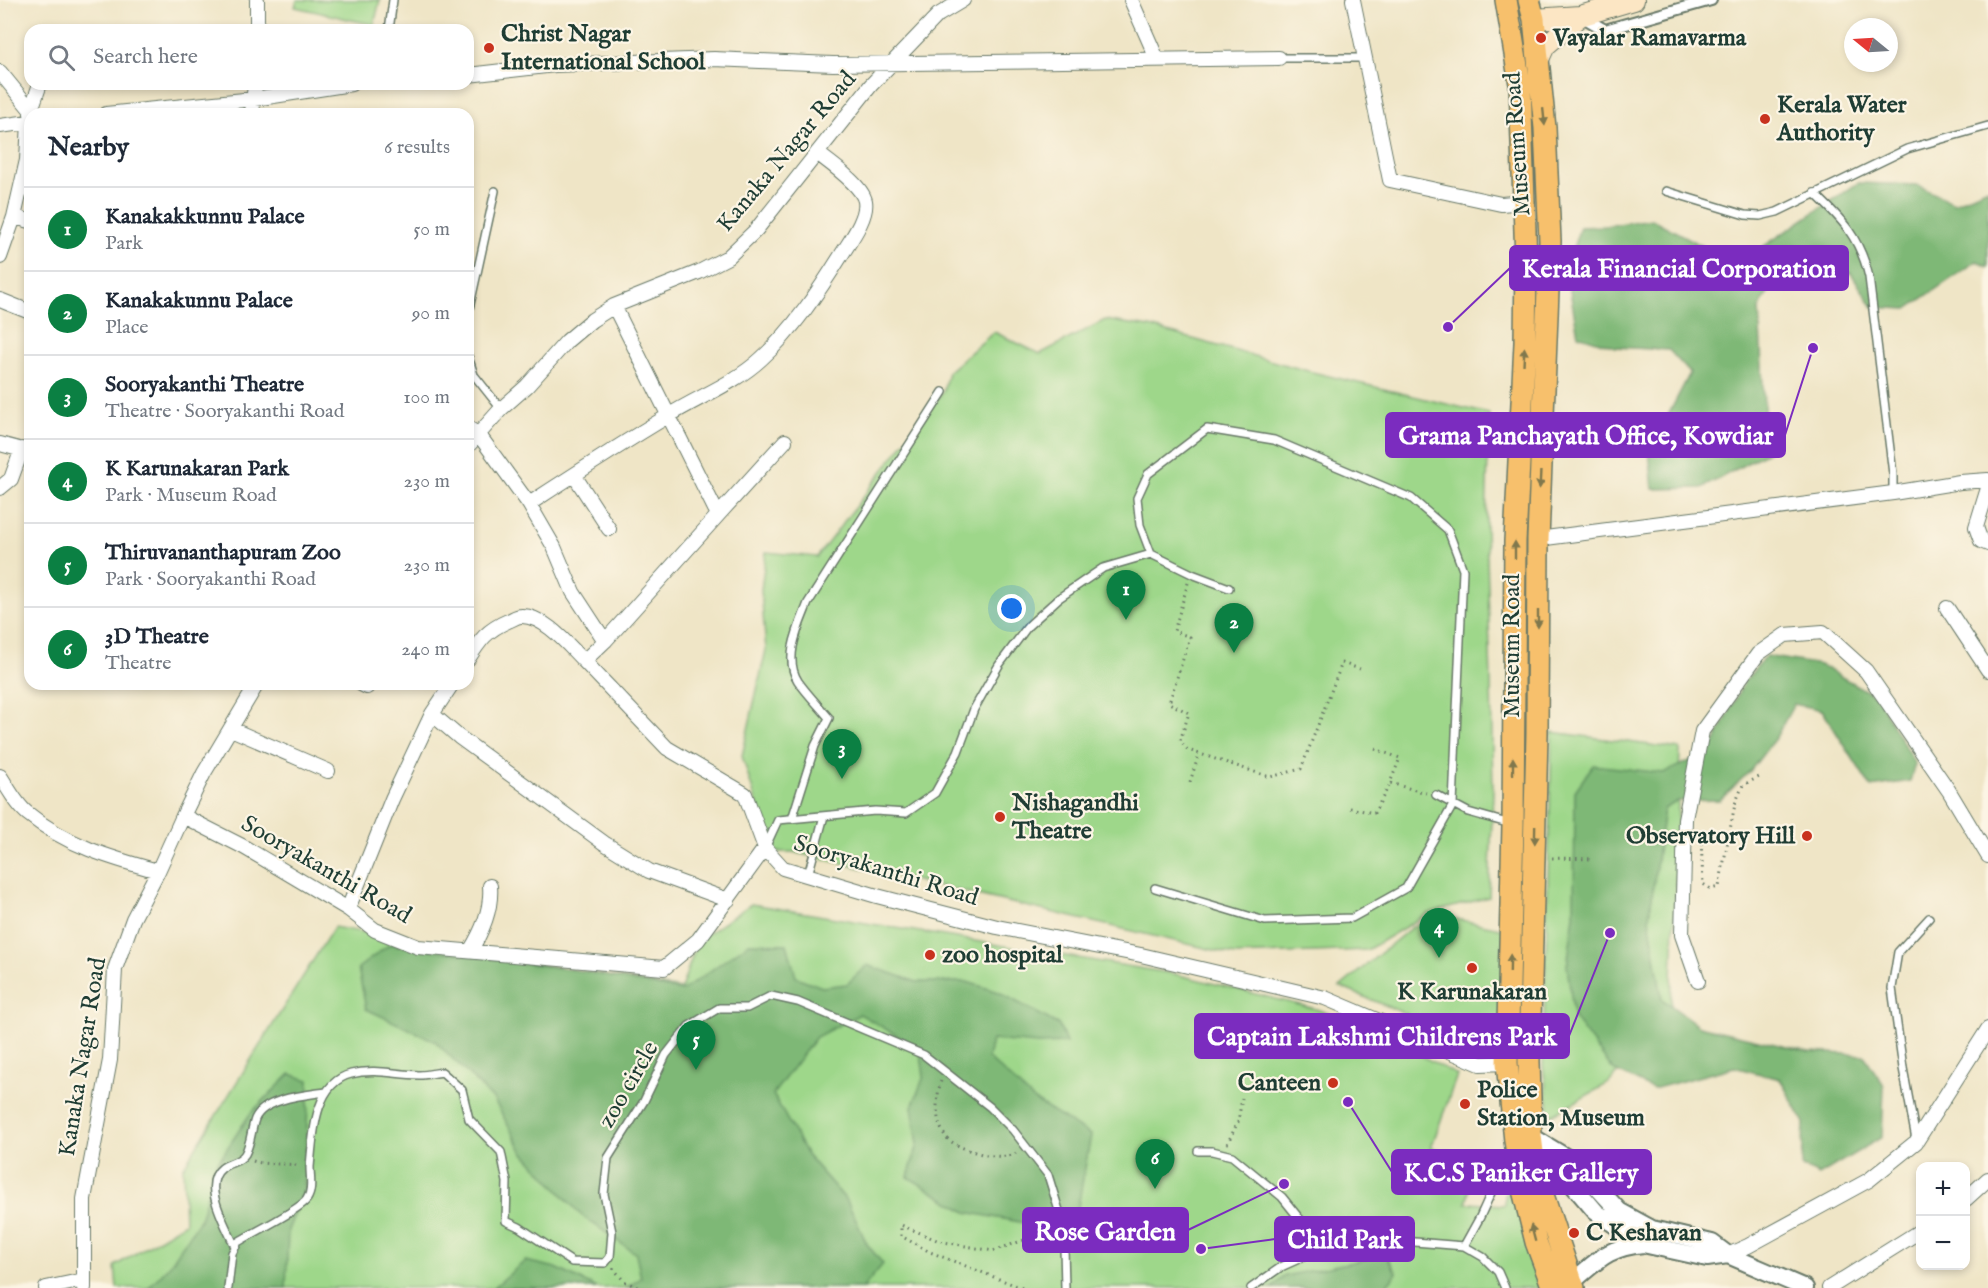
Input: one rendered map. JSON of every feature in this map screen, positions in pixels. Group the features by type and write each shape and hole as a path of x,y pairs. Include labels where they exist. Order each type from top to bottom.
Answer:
{"main road":[{"name":"Museum Road","path":"1506,0 1520,84 1525,202 1525,343 1515,541 1513,825 1507,1063 1526,1143"},
{"path":"1539,59 1545,46 1580,16 1634,0"},
{"name":"Museum Road","path":"1534,6 1546,138 1550,242 1538,539 1535,857 1525,1203 1536,1242 1566,1286"},
{"path":"1534,6 1580,16"}],"street":[{"path":"256,0 257,24"},
{"name":"Kanaka Nagar Road","path":"474,432 527,386 567,341 592,320 614,306 699,272 728,257 756,230 871,85 938,15 963,0"},
{"path":"1131,0 1157,59"},
{"path":"1353,0 1390,180 1501,204 1525,202"},
{"path":"1580,16 1605,30 1711,0"},
{"path":"1511,28 1534,6"},
{"path":"474,74 555,65 714,59 891,64 1279,58"},
{"path":"0,72 24,108"},
{"path":"33,108 38,90"},
{"path":"253,108 255,90"},
{"path":"165,108 254,99 312,90"},
{"path":"0,126 24,119"},
{"path":"529,504 669,415 736,378 761,359 788,330 855,233 865,205 864,197 854,184 817,153"},
{"path":"0,257 14,217 24,173"},
{"path":"14,217 24,220"},
{"path":"0,300 24,310"},
{"path":"614,306 718,515"},
{"path":"474,432 529,504 554,547 573,592 605,641"},
{"path":"584,661 605,641 785,441"},
{"path":"0,444 24,450"},
{"path":"0,488 11,479 24,455"},
{"path":"574,475 609,529"},
{"path":"1538,539 1988,480"},
{"path":"1988,488 1976,527 1981,541 1988,544"},
{"path":"1947,608 1988,670"},
{"path":"474,648 494,627 519,616 544,624 560,635 667,748 745,794 765,848"},
{"path":"1698,981 1682,935 1685,819 1702,731 1758,654 1785,634 1823,632 1866,671 1949,791 1988,856"},
{"name":"Kanaka Nagar Road","path":"84,1284 84,1199 110,1060 115,969 133,919 183,816 254,690"},
{"path":"348,909 392,799 432,714 448,690"},
{"path":"432,714 459,737 586,830 649,872 728,900"},
{"path":"231,729 328,771"},
{"path":"0,776 26,812 64,837 100,855 158,871"},
{"name":"Sooryakanthi Road","path":"183,816 242,846 348,909 375,930 418,947 664,968 698,940 765,848 783,868 877,896 997,927 1142,955 1325,998 1480,1064 1507,1063"},
{"path":"470,951 481,934 491,898 490,885"},
{"path":"1566,1286 1602,1257 1621,1246 1642,1244 1707,1258 1728,1255 1869,1179 1916,1142 1988,1029"},
{"path":"1526,1143 1561,1171 1596,1212 1642,1244"},
{"path":"1526,1143 1574,1162 1619,1211 1652,1229 1712,1243 1728,1255 1805,1288"},
{"path":"1970,1195 1988,1179"},
{"path":"1829,1288 1916,1234"},
{"path":"46,1288 84,1284"}],"lane":[{"path":"390,24 393,0"},
{"path":"1279,58 1364,58"},
{"path":"1666,191 1745,215 1760,216 1778,212 1907,149 1988,126"},
{"path":"474,287 495,191"},
{"path":"1814,193 1846,225 1864,257 1869,277 1893,474 1893,493"},
{"path":"474,375 501,409"},
{"path":"792,819 815,746 829,718 797,679 793,667 792,651 796,635 808,603 943,392"},
{"path":"1151,554 1140,525 1137,498 1148,474 1207,429 1274,440 1411,498 1448,530 1463,570 1453,805 1406,888 1352,918 1265,921 1155,888"},
{"path":"765,848 778,820 875,811 906,813 935,793 958,752 979,700 999,665 1028,626 1059,598 1103,568 1151,554 1228,588"},
{"path":"1436,795 1468,812 1513,825"},
{"path":"808,875 824,816"},
{"path":"1916,1142 1892,988 1898,952 1929,918"},
{"name":"zoo circle","path":"605,1263 610,1257 612,1232 604,1194 608,1158 644,1101 666,1055 689,1026 719,1008 747,1008 771,996 798,1002 924,1055 990,1107 1013,1130 1048,1175 1061,1217 1060,1234 1064,1247 1065,1288"},
{"path":"228,1288 232,1252 238,1242 299,1207 308,1199 316,1117 322,1096 337,1080 351,1074 387,1071 419,1075 442,1072 462,1090 469,1119 501,1152 507,1182 506,1221 572,1262 605,1263"},
{"path":"235,1247 212,1191 213,1177 223,1167 237,1162 245,1154 256,1117 263,1107 288,1098 326,1092"},
{"path":"1464,1246 1526,1143"},
{"path":"1198,1151 1232,1156 1282,1197 1323,1248"},
{"path":"1251,1288 1281,1267 1323,1248 1378,1239 1464,1246 1483,1257 1498,1272 1505,1288"}],"path":[{"path":"1192,574 1174,631 1190,637 1168,703 1189,713 1180,741 1188,750 1270,777 1301,769 1342,663 1360,669"},
{"path":"1350,808 1374,813 1390,783 1400,758 1375,749"},
{"path":"1190,782 1199,754"},
{"path":"1685,819 1695,824 1700,832 1703,884 1711,889 1719,887 1735,804 1743,785 1761,776"},
{"path":"1390,783 1436,795"},
{"path":"1535,857 1594,859"},
{"path":"944,1071 937,1095 938,1121 946,1138 983,1155 1001,1157 1013,1156 1025,1146"},
{"path":"1222,1154 1238,1122 1242,1098"},
{"path":"241,1157 259,1163 286,1163 310,1168"},
{"path":"1022,1288 930,1252 901,1236 901,1225 939,1241 993,1251 1060,1228"},
{"path":"605,1263 624,1281 639,1288"}],"green space":[{"path":"297,0 380,0 374,24 295,7"},
{"path":"1858,183 1917,185 1954,203 1988,188 1988,267 1977,261 1907,309 1873,307 1851,273 1778,276 1759,308 1764,407 1769,451 1702,488 1653,489 1649,452 1690,373 1669,350 1615,347 1578,335 1566,269 1580,227 1652,219 1719,255 1758,250"},
{"path":"1105,320 1150,327 1308,371 1489,414 1486,527 1493,793 1489,897 1427,914 1367,950 1235,955 793,852 772,852 742,756 766,650 761,590 766,552 817,557 943,392 948,372 994,332 1040,354"},
{"path":"1766,656 1820,665 1876,696 1915,764 1910,781 1871,787 1822,710 1794,704 1776,737 1750,771 1720,800 1678,801 1664,809 1649,918 1662,999 1699,1026 1809,1052 1864,1055 1884,1086 1882,1137 1819,1175 1802,1167 1804,1123 1780,1079 1734,1067 1653,1089 1613,1070 1574,1018 1567,966 1574,915 1575,791 1593,765 1663,773 1710,752 1744,682"},
{"path":"1552,732 1680,749 1671,1008 1609,1083 1550,1116 1543,1066"},
{"path":"751,904 1175,974 1316,1009 1380,1033 1457,1075 1431,1148 1478,1156 1466,1203 1505,1205 1505,1194 1518,1190 1549,1288 117,1288 115,1266 185,1223 183,1168 334,927 681,989 698,940"},
{"path":"1437,915 1505,929 1499,1047 1477,1043 1340,987 1411,928"},
{"path":"749,943 787,944 796,977 822,987 847,984 867,965 917,982 967,982 999,992 1059,1025 1066,1043 1038,1044 992,1040 988,1058 1035,1101 1091,1135 1077,1212 1030,1224 966,1212 908,1177 918,1144 912,1107 924,1076 920,1049 860,1014 816,1037 773,1094 807,1155 847,1201 867,1244 883,1264 863,1288 626,1288 641,1278 636,1254 581,1215 523,1152 494,1100 435,1041 366,1009 358,968 390,944 583,971 682,991"},
{"path":"290,1074 309,1080 304,1190 288,1230 286,1288 148,1288 169,1266 200,1220 216,1165 250,1114"},
{"path":"1386,1255 1397,1273 1384,1288 1272,1288 1285,1276"},
{"path":"525,1261 556,1268 597,1288 493,1288"}],"place":[{"name":"Vayalar Ramavarma","path":"1541,38"},
{"name":"Christ Nagar International School","path":"489,48"},
{"name":"Kerala Water Authority","path":"1765,119"},
{"name":"Kerala Financial Corporation","path":"1448,327"},
{"name":"Grama Panchayath Office, Kowdiar","path":"1813,348"},
{"name":"Kanakakkunnu Palace","path":"1126,620"},
{"name":"Kanakakunnu Palace","path":"1234,653"},
{"name":"Sooryakanthi Theatre","path":"842,779"},
{"name":"Nishagandhi Theatre","path":"1000,817"},
{"name":"Observatory Hill","path":"1807,836"},
{"name":"Captain Lakshmi Childrens Park","path":"1610,933"},
{"name":"zoo hospital","path":"930,955"},
{"name":"K Karunakaran Park","path":"1439,958"},
{"name":"K Karunakaran","path":"1472,968"},
{"name":"Thiruvananthapuram Zoo","path":"696,1070"},
{"name":"Canteen","path":"1333,1083"},
{"name":"K.C.S Paniker Gallery","path":"1348,1102"},
{"name":"Police Station, Museum","path":"1465,1104"},
{"name":"Rose Garden","path":"1284,1184"},
{"name":"3D Theatre","path":"1155,1189"},
{"name":"C Keshavan","path":"1574,1233"},
{"name":"Child Park","path":"1201,1249"}]}
